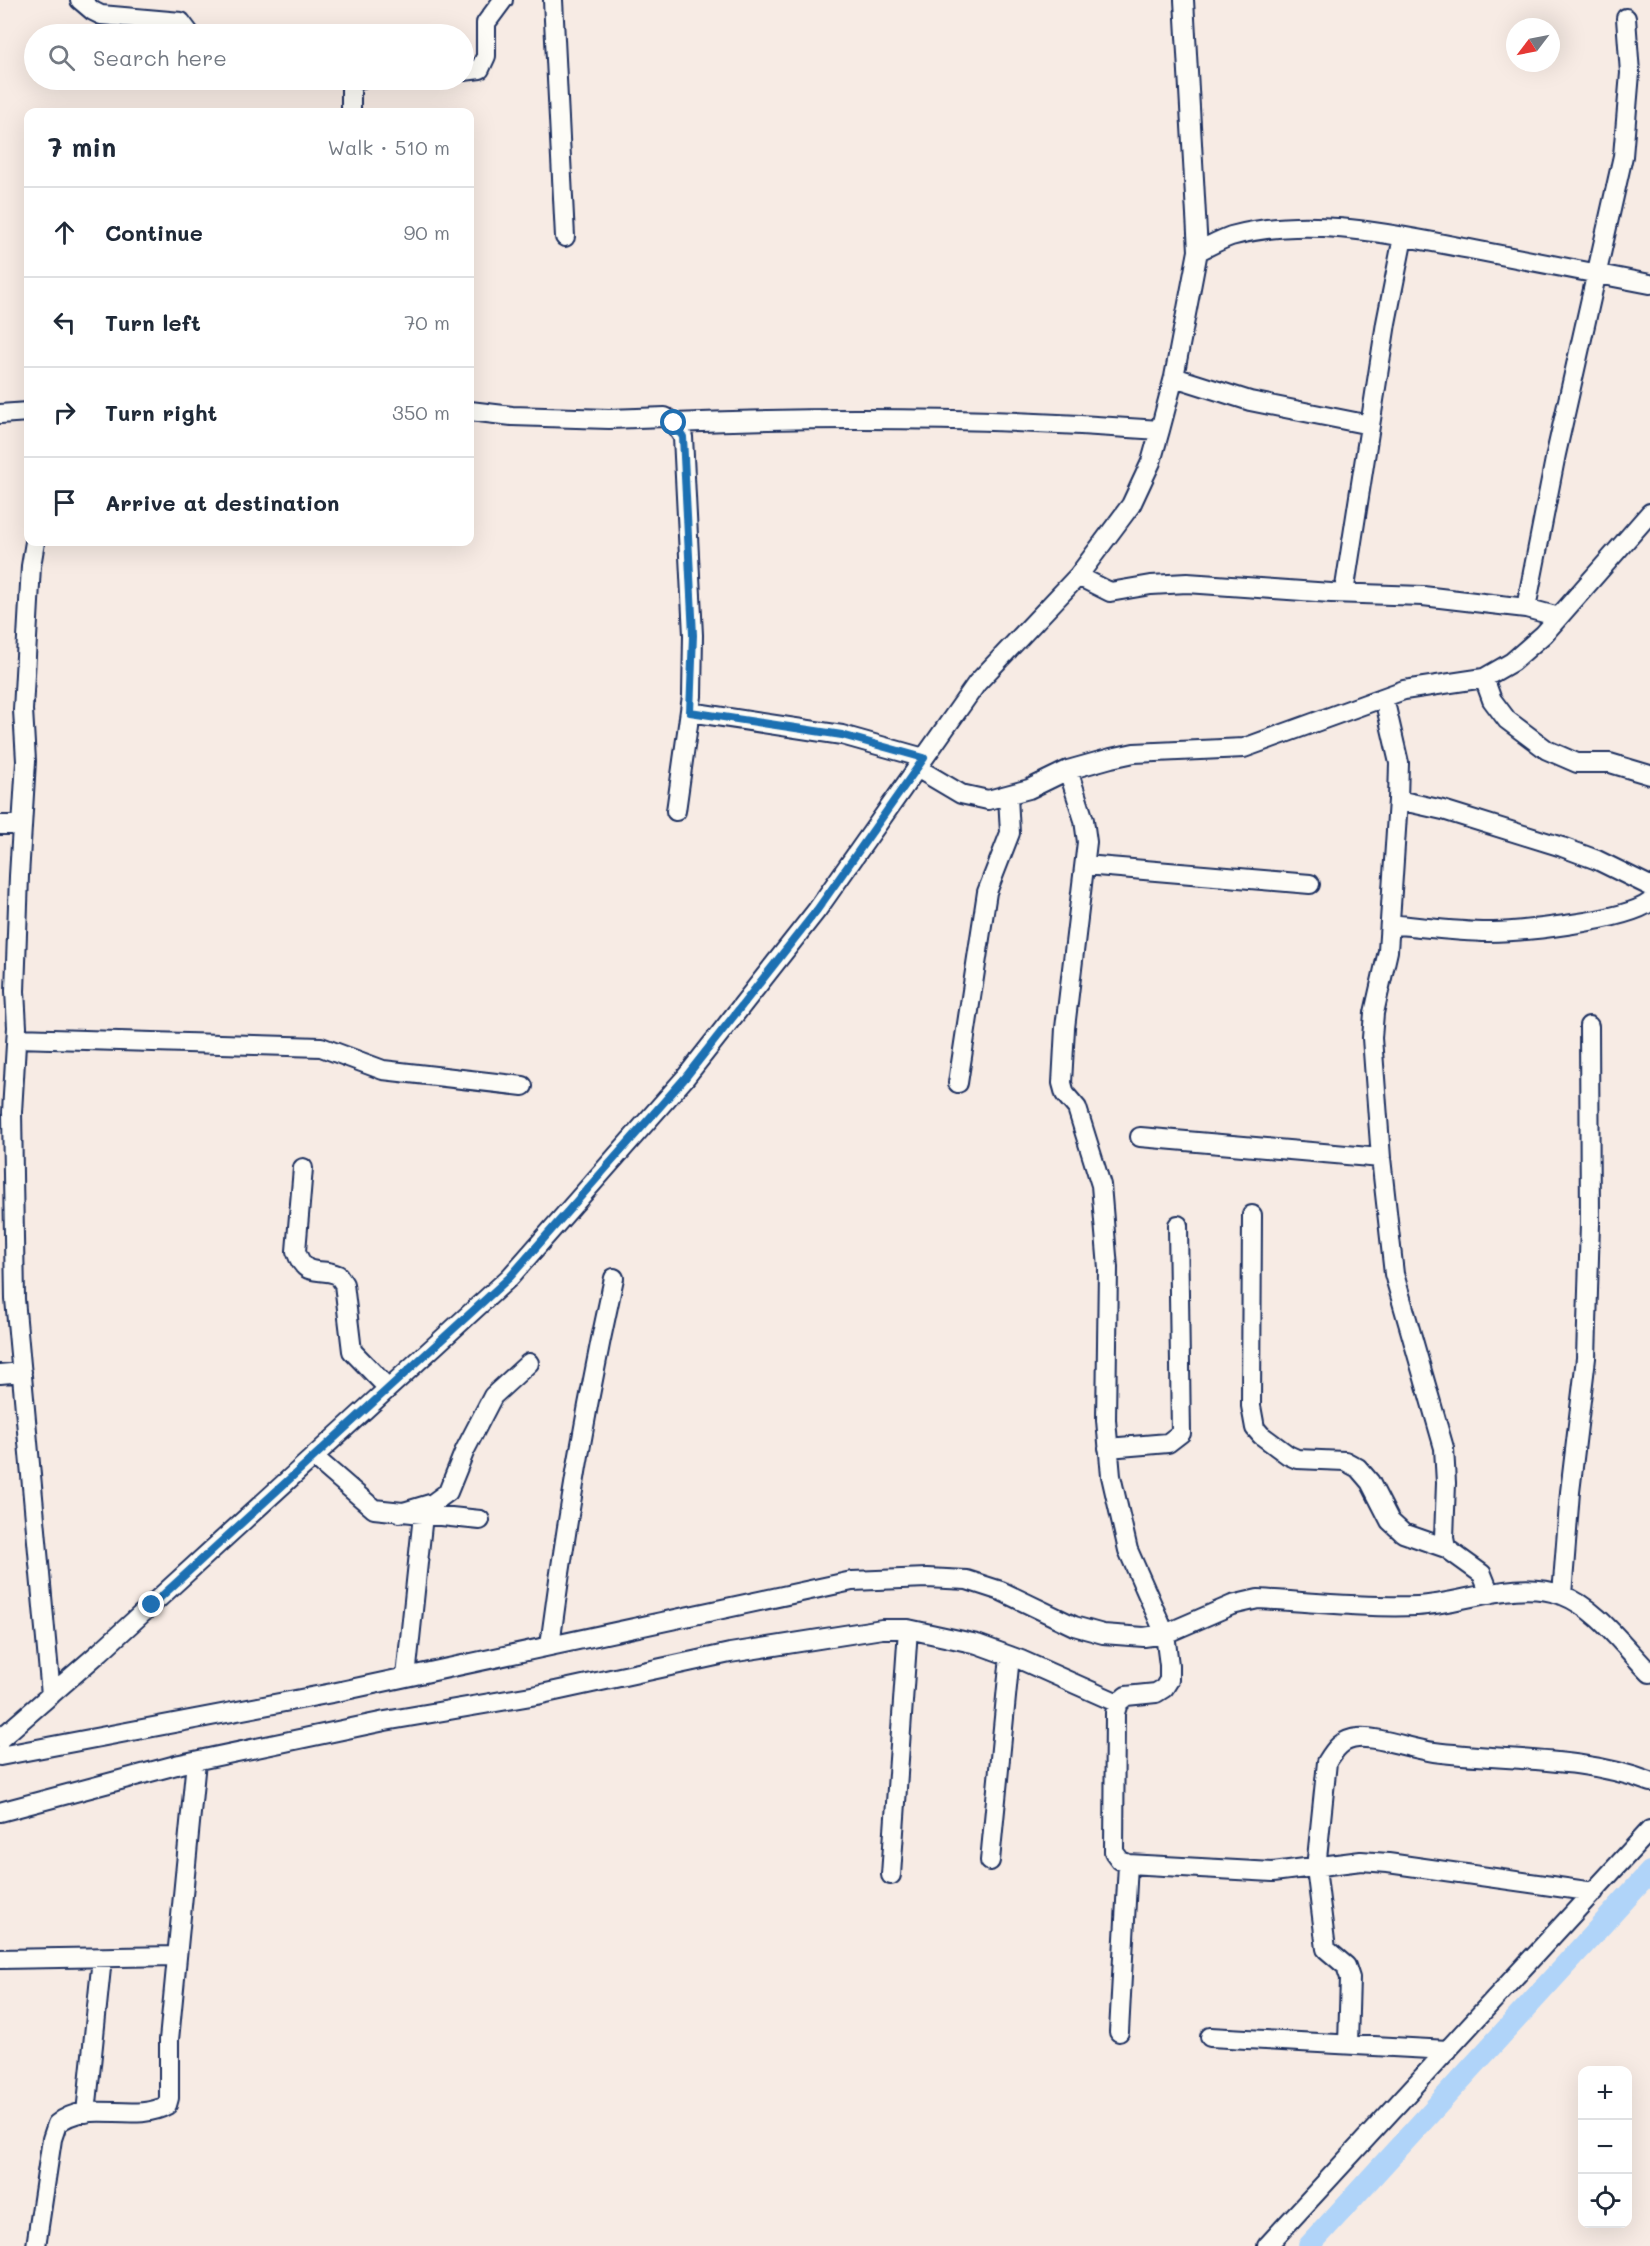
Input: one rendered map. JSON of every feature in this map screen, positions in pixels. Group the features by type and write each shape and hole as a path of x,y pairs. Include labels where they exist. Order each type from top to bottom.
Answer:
{"street":[{"path":"80,0 93,12 101,15 181,22 182,24"},
{"path":"474,70 480,69 485,62 486,23 503,0"},
{"path":"553,0 565,237"},
{"path":"0,1739 314,1457 510,1277 685,1078 817,910 977,683 1078,576 1131,505 1150,462 1174,377 1198,251 1184,0"},
{"path":"1526,608 1556,454 1623,156 1629,111 1630,73 1626,18"},
{"path":"349,90 351,108"},
{"path":"1198,251 1230,237 1274,229 1304,227 1354,230 1403,237 1650,284"},
{"path":"1344,594 1370,425 1403,237"},
{"path":"1174,377 1250,401 1370,425"},
{"path":"474,411 512,416 609,419 665,417 674,423 683,437 693,635 690,712 676,811"},
{"path":"0,414 24,412"},
{"path":"674,423 785,418 1065,423 1160,430"},
{"path":"690,712 842,735 920,763 961,794 988,800 1008,796 1068,770 1134,753 1244,748 1404,690 1484,678 1496,673 1528,649 1559,617 1650,513"},
{"path":"34,546 31,566 24,711 26,761 15,992 17,1038 6,1119 7,1226 51,1695"},
{"path":"1078,576 1110,592 1173,583 1344,594 1423,596 1526,608 1559,617"},
{"path":"1484,678 1492,700 1507,720 1547,750 1576,763 1610,763 1650,775"},
{"path":"1384,698 1399,763 1398,800 1388,951 1374,1013 1372,1038 1381,1158 1394,1274 1444,1448 1446,1548"},
{"path":"1068,770 1087,833 1065,1028 1062,1083 1065,1094 1077,1108 1101,1185 1108,1268 1106,1420 1111,1476 1128,1550 1165,1640 1169,1665 1169,1680 1164,1688 1155,1693 1126,1696 1118,1703 1115,1713 1113,1852 1120,1860 1128,1864 1273,1872 1361,1861 1388,1863 1594,1892"},
{"path":"958,1083 987,892 1010,833 1008,796"},
{"path":"1398,800 1443,810 1562,847 1597,860 1650,886"},
{"path":"0,825 22,825"},
{"path":"1085,865 1310,884"},
{"path":"1390,924 1484,932 1614,916 1650,902"},
{"path":"1562,1595 1570,1492 1586,1358 1590,1224 1589,1026"},
{"path":"17,1038 321,1047 383,1070 523,1086"},
{"path":"1140,1137 1381,1158"},
{"path":"303,1168 296,1251 300,1262 306,1269 338,1275 344,1284 352,1351 388,1388"},
{"path":"1252,1215 1251,1406 1255,1428 1261,1435 1298,1459 1345,1461 1358,1468 1370,1482 1390,1521 1403,1533 1446,1548 1482,1574 1490,1594"},
{"path":"1108,1448 1168,1443 1181,1433 1178,1225"},
{"path":"550,1646 566,1521 591,1382 614,1278"},
{"path":"400,1513 433,1503 448,1492 465,1450 493,1395 529,1363"},
{"path":"0,1374 22,1372"},
{"path":"314,1457 365,1504 382,1511 480,1520"},
{"path":"406,1677 423,1515"},
{"path":"0,1756 406,1677 852,1581 927,1578 967,1580 1001,1590 1074,1626 1102,1634 1165,1640 1232,1605 1258,1599 1419,1606 1490,1594 1537,1590 1562,1595 1587,1609 1650,1673"},
{"path":"0,1812 196,1761 385,1721 537,1695 730,1653 882,1629 908,1629 977,1644 1118,1703"},
{"path":"891,1875 908,1629"},
{"path":"990,1862 1010,1656"},
{"path":"1348,2043 1350,1978 1346,1966 1326,1949 1316,1868 1327,1762 1336,1748 1344,1741 1359,1738 1435,1752 1600,1768 1650,1782"},
{"path":"36,2246 52,2139 57,2124 76,2113 152,2112 167,2105 169,2040 196,1761"},
{"path":"1267,2246 1650,1830"},
{"path":"1119,2032 1128,1864"},
{"path":"0,1959 177,1956"},
{"path":"86,2113 102,1958"},
{"path":"1210,2037 1448,2050"}],"waterway":[{"path":"1309,2246 1650,1872"}],"route":[{"path":"152,1605 510,1277 685,1078 817,910 924,758 842,735 690,712 693,635 683,437 674,423"}]}
